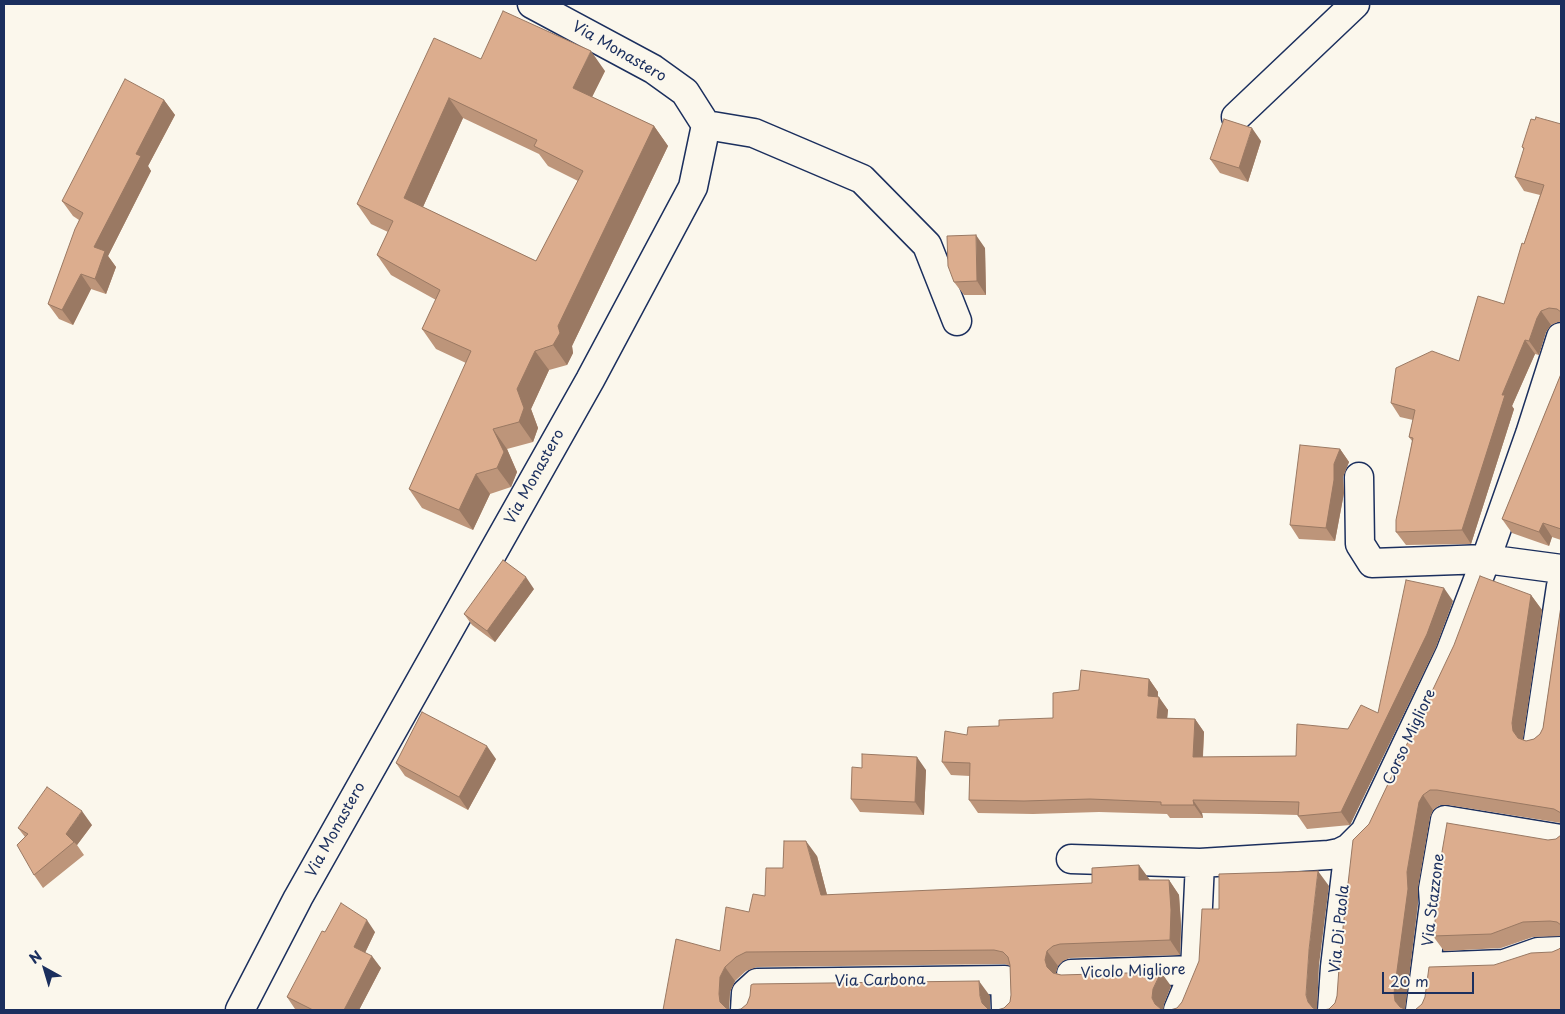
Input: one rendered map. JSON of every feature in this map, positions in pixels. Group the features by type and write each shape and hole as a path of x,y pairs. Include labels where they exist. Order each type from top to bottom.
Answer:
{"street":[{"name":"Via Monastero","path":"240,1010 298,898 590,380 693,187 706,124 685,92 653,69 532,4"},
{"path":"1236,117 1355,4"},
{"path":"706,124 754,133 862,179 927,245 957,321"},
{"name":"Corso Migliore","path":"1071,860 1200,863 1329,855 1349,848 1365,832 1450,653 1486,559 1530,434 1561,337"},
{"path":"1359,477 1360,544 1372,563 1486,559 1561,569"},
{"path":"1538,740 1561,586"},
{"name":"Via Stazzone","path":"1420,1010 1434,904 1433,890 1445,820 1561,839"},
{"name":"Via Di Paola","path":"1332,1010 1349,848"},
{"path":"1178,1010 1195,970 1200,863"},
{"path":"1426,967 1504,964 1538,952 1561,951"},
{"name":"Vicolo Migliore","path":"1071,974 1195,970"},
{"name":"Via Carbona","path":"746,1010 746,993 757,983 1005,980 1006,1010"}],"building":[{"path":"503,11 591,51 573,88 654,126 558,326 560,333 553,345 535,351 517,389 524,408 519,422 493,429 504,452 497,468 476,474 459,510 409,489 471,351 422,329 440,290 377,255 393,221 357,204 434,38 481,59","holes":["449,98 537,140 534,146 583,171 536,261 404,198"]},
{"path":"125,79 164,100 136,154 141,156 94,247 105,251 95,279 81,274 62,310 48,304 75,229 83,213 62,201"},
{"path":"1536,117 1561,124 1561,312 1557,309 1549,308 1541,311 1529,341 1525,340 1502,395 1505,395 1462,530 1396,532 1396,520 1413,438 1409,437 1415,410 1391,403 1396,368 1432,351 1459,361 1478,296 1504,304 1522,243 1524,244 1544,185 1515,177 1531,119 1535,120"},
{"path":"1224,119 1252,128 1239,168 1210,159"},
{"path":"976,235 977,281 954,282 948,266 947,236"},
{"path":"1561,374 1561,529 1543,523 1539,532 1502,519"},
{"path":"1300,445 1340,449 1334,464 1334,480 1326,528 1290,525"},
{"path":"503,560 526,577 487,631 464,614"},
{"path":"1480,576 1531,595 1512,723 1513,731 1518,738 1526,741 1534,739 1543,728 1561,606 1561,813 1554,809 1437,790 1430,790 1423,795 1419,802 1407,872 1408,889 1394,993 1395,1001 1400,1007 1407,1010 1323,1010 1329,1009 1335,1003 1337,996 1353,840 1369,824 1454,645"},
{"path":"1406,580 1444,588 1427,634 1341,812 1298,816 1299,802 1193,800 1194,805 1161,805 1161,802 1090,799 969,800 970,763 942,762 945,731 967,735 968,727 999,726 999,720 1053,718 1053,693 1079,690 1081,670 1149,679 1148,696 1159,697 1157,718 1195,719 1193,757 1296,756 1297,724 1348,729 1361,705 1378,713"},
{"path":"422,712 487,746 459,797 396,763"},
{"path":"862,754 917,757 915,802 851,799 852,767 862,768"},
{"path":"47,787 82,811 66,834 74,842 34,875 17,845 28,834 18,828"},
{"path":"1447,823 1548,840 1556,839 1561,835 1561,925 1550,921 1523,922 1491,934 1433,936 1439,891 1438,875"},
{"path":"784,841 806,841 821,895 1092,883 1092,868 1139,865 1139,880 1169,880 1170,940 1060,944 1053,946 1047,951 1045,960 1047,967 1053,973 1061,975 1161,972 1153,989 1152,998 1161,1009 1167,1010 997,1010 1004,1008 1010,1002 1010,965 1008,957 1003,952 994,950 746,952 736,957 725,967 720,977 720,1002 726,1008 732,1010 663,1010 676,939 720,951 726,907 749,912 753,894 765,896 766,868 783,868"},
{"path":"1318,871 1306,995 1308,1002 1313,1008 1320,1010 1170,1010 1177,1008 1182,1002 1199,961 1202,909 1219,909 1219,874"},
{"path":"341,903 367,920 354,947 372,956 344,1010 313,1010 287,997 322,931 325,932"},
{"path":"1561,947 1561,1010 1415,1010 1422,1004 1425,997 1429,967 1494,965 1531,953 1552,952"},
{"path":"979,981 982,1003 988,1009 994,1010 735,1010 741,1009 747,1004 751,985 753,984"}]}
